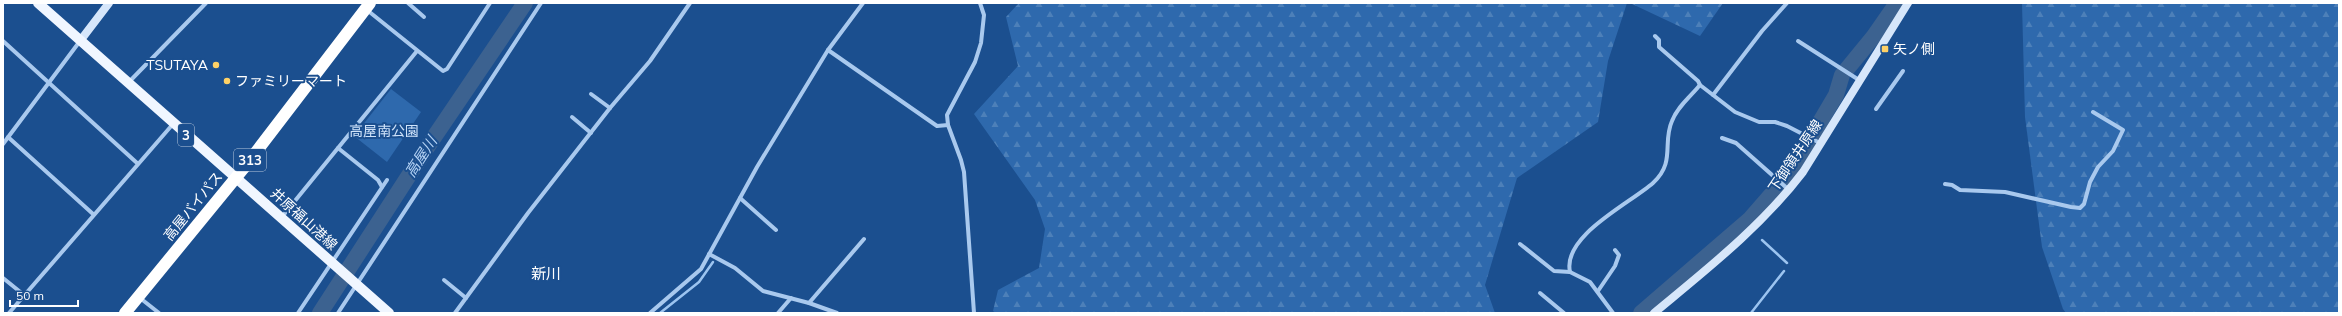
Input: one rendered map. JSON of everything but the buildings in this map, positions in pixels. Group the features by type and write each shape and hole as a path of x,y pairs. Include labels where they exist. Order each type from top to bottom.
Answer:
{"highway":[{"name":"高屋バイパス","path":"125,313 236,177 365,5"}],"main road":[{"name":"井原福山港線","path":"38,3 387,312"},
{"path":"80,41 108,3"},
{"name":"下御領井原線","path":"1654,313 1762,220 1820,143 1908,3"}],"street":[{"path":"128,84 206,3"},
{"path":"408,3 424,16"},
{"path":"365,5 440,70 447,69 490,3"},
{"path":"338,313 541,3"},
{"path":"455,313 528,213 610,108 650,61 690,3"},
{"path":"650,313 697,275 740,198 828,50 863,3"},
{"path":"1713,95 1762,31 1787,3"},
{"path":"974,313 964,172 948,125 947,115 974,62 981,43 983,5"},
{"path":"1655,36 1659,40 1659,47 1700,85 1735,112 1760,122 1775,122 1787,126 1820,143"},
{"path":"3,41 137,163"},
{"path":"3,144 80,41"},
{"path":"1798,41 1859,80"},
{"path":"828,50 937,126 948,125"},
{"path":"281,218 417,51"},
{"path":"1876,109 1903,71"},
{"path":"1570,272 1568,263 1577,244 1655,181 1668,157 1672,120 1700,85"},
{"path":"591,94 610,108"},
{"path":"1945,184 1952,185 1960,190 2005,192 2080,208 2084,204 2090,182 2098,167 2113,151 2123,130 2093,112"},
{"path":"572,117 591,133"},
{"path":"9,313 137,163 173,124"},
{"path":"8,137 93,214"},
{"path":"1722,138 1736,143 1787,188"},
{"path":"338,148 378,180 382,187"},
{"path":"298,313 333,265 387,180"},
{"path":"740,198 776,230"},
{"path":"809,303 864,239"},
{"path":"1520,244 1554,271 1570,272 1590,282 1613,313"},
{"path":"1598,291 1617,262 1619,255 1615,250"},
{"path":"709,254 735,268 763,291 809,303 837,313"},
{"path":"3,278 24,295"},
{"path":"444,280 466,298"},
{"path":"1540,293 1564,313"},
{"path":"139,297 158,313"},
{"path":"778,313 791,298"}],"green space":[{"path":"1019,3 1627,3 1608,61 1598,122 1517,178 1485,285 1495,313 996,313 993,311 998,290 1039,268 1045,229 1035,200 974,114 1018,66 1006,17"},
{"path":"1630,3 1723,3 1700,36"},
{"path":"2022,3 2339,3 2339,313 2066,313 2063,309 2042,247 2025,117"},
{"name":"高屋南公園","path":"391,89 421,112 387,162 354,136"}],"waterway":[{"name":"高屋川","path":"320,313 426,149 525,3"},
{"path":"1847,69 1874,36 1897,3"},
{"path":"1813,134 1836,95 1842,75"},
{"path":"1641,313 1750,219 1784,180 1809,141"},
{"path":"1762,240 1787,263"},
{"path":"660,313 699,282 713,262"},
{"path":"1751,313 1784,271"}],"place":[{"name":"矢ノ側","path":"1885,49"},
{"name":"TSUTAYA","path":"216,65"},
{"name":"ファミリーマート","path":"227,81"}],"district":[{"name":"新川","path":"546,274"}]}
